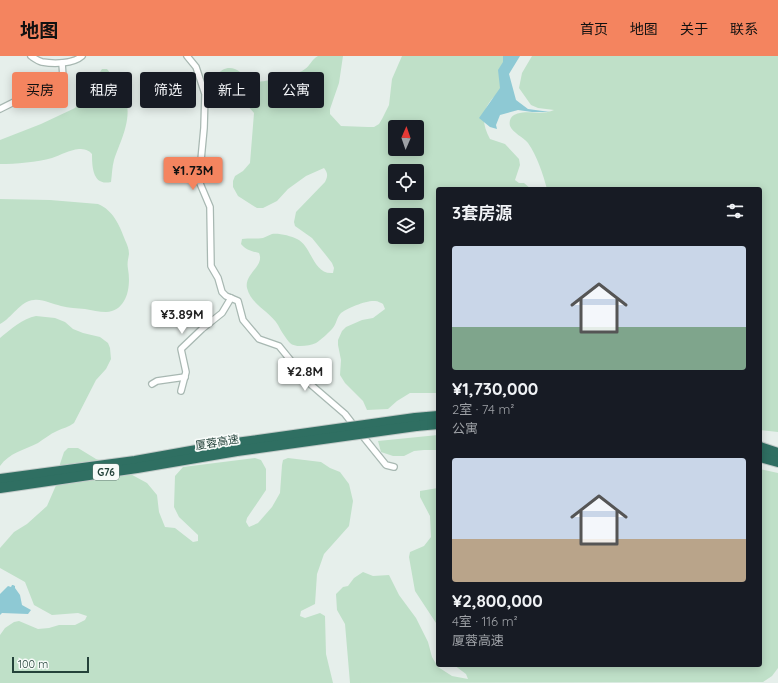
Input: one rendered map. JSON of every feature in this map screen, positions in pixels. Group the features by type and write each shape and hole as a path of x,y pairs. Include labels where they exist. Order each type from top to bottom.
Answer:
{"highway":[{"name":"厦蓉高速","path":"0,479 416,422 436,417"},
{"name":"厦蓉高速","path":"416,422 436,424"},
{"path":"762,449 778,453"},
{"name":"厦蓉高速","path":"0,488 137,468 212,450"},
{"path":"762,457 778,462"}],"street":[{"path":"31,56 41,62 78,60 82,56"},
{"path":"187,56 196,67 205,94 204,128 199,182 210,207 211,266 218,278 222,292 226,296 238,301 243,320 259,339 279,346 309,383 345,414 386,464 394,467"},
{"path":"0,109 28,95 51,88 63,77 62,62"},
{"path":"181,391 186,372 181,349 222,313 231,298"},
{"path":"152,384 157,381 185,377"}],"green space":[{"path":"318,56 343,56 339,83 330,109 330,114 341,126 374,127 379,124 389,105 392,79 402,56 507,56 500,90 488,104 484,113 484,123 490,139 505,144 519,159 520,165 515,180 519,183 524,183 529,187 436,187 436,393 410,393 388,409 367,410 363,401 345,383 340,375 341,360 338,345 338,340 342,331 346,327 362,320 373,318 385,309 383,304 377,301 371,301 348,309 341,313 334,327 318,342 310,345 295,346 288,341 275,320 252,299 247,288 248,278 257,266 260,258 259,253 249,250 241,244 242,239 263,238 275,234 285,235 297,239 306,248 321,270 333,273 334,268 332,263 312,238 295,226 294,222 296,212 325,182 327,175 324,168 306,176 288,189 277,201 263,208 257,208 238,196 233,187 235,176 243,171 250,163 254,113 250,108 260,108 260,82 268,80 268,108 324,108 324,72 299,72 307,68"},
{"path":"532,56 778,56 778,432 762,430 762,187 546,187 544,177 531,148 526,141 513,131 510,126 510,120 514,115 519,113 549,112 554,110 538,108 531,105 519,88 522,73"},
{"path":"229,68 240,72 219,72"},
{"path":"102,69 107,69 109,72 100,72"},
{"path":"75,108 127,108 128,116 114,160 111,182 105,183 97,179 92,165 92,154 83,149 72,150 40,161 0,164 0,140 41,124"},
{"path":"0,199 50,200 98,204 108,210 118,224 129,252 128,289 123,302 119,307 113,311 103,312 64,307 44,301 34,300 24,303 0,324"},
{"path":"36,316 55,318 65,322 73,329 100,337 108,343 111,359 106,369 96,380 74,423 38,443 17,452 0,466 0,338 12,328 31,317"},
{"path":"436,435 436,450 414,451 404,456 393,456 381,452 378,441"},
{"path":"68,448 78,448 96,459 112,464 147,483 157,495 159,512 165,527 175,528 193,542 198,541 198,535 179,517 174,507 175,476 183,467 255,458 261,460 266,469 266,490 247,518 246,522 249,527 258,523 272,507 280,493 283,460 288,458 321,462 340,472 349,484 353,501 349,526 324,554 317,574 315,604 301,611 300,616 305,618 320,613 325,616 326,654 333,683 0,683 0,635 5,628 14,622 19,621 38,629 59,625 75,625 85,620 87,616 78,613 52,615 34,605 25,582 0,568 0,548 14,532 27,524 47,506 57,483 59,467 64,452"},
{"path":"762,469 778,473 778,668 772,676 763,682 350,683 345,624 337,610 336,594 343,587 348,586 354,578 363,572 373,576 389,575 399,595 416,618 428,642 436,667 452,676 468,679 466,674 457,667 762,667"},
{"path":"436,488 436,623 415,591 409,557 410,552 424,546 431,537 430,516 420,497 420,491"}],"water":[{"path":"503,56 520,56 509,74 516,100 528,109 550,112 518,110 500,115 496,125 497,129 490,127 479,118 500,88 498,70 503,62"},
{"path":"12,585 15,586 20,595 22,605 31,610 28,614 2,613 0,615 0,594 8,586 11,587"}]}
